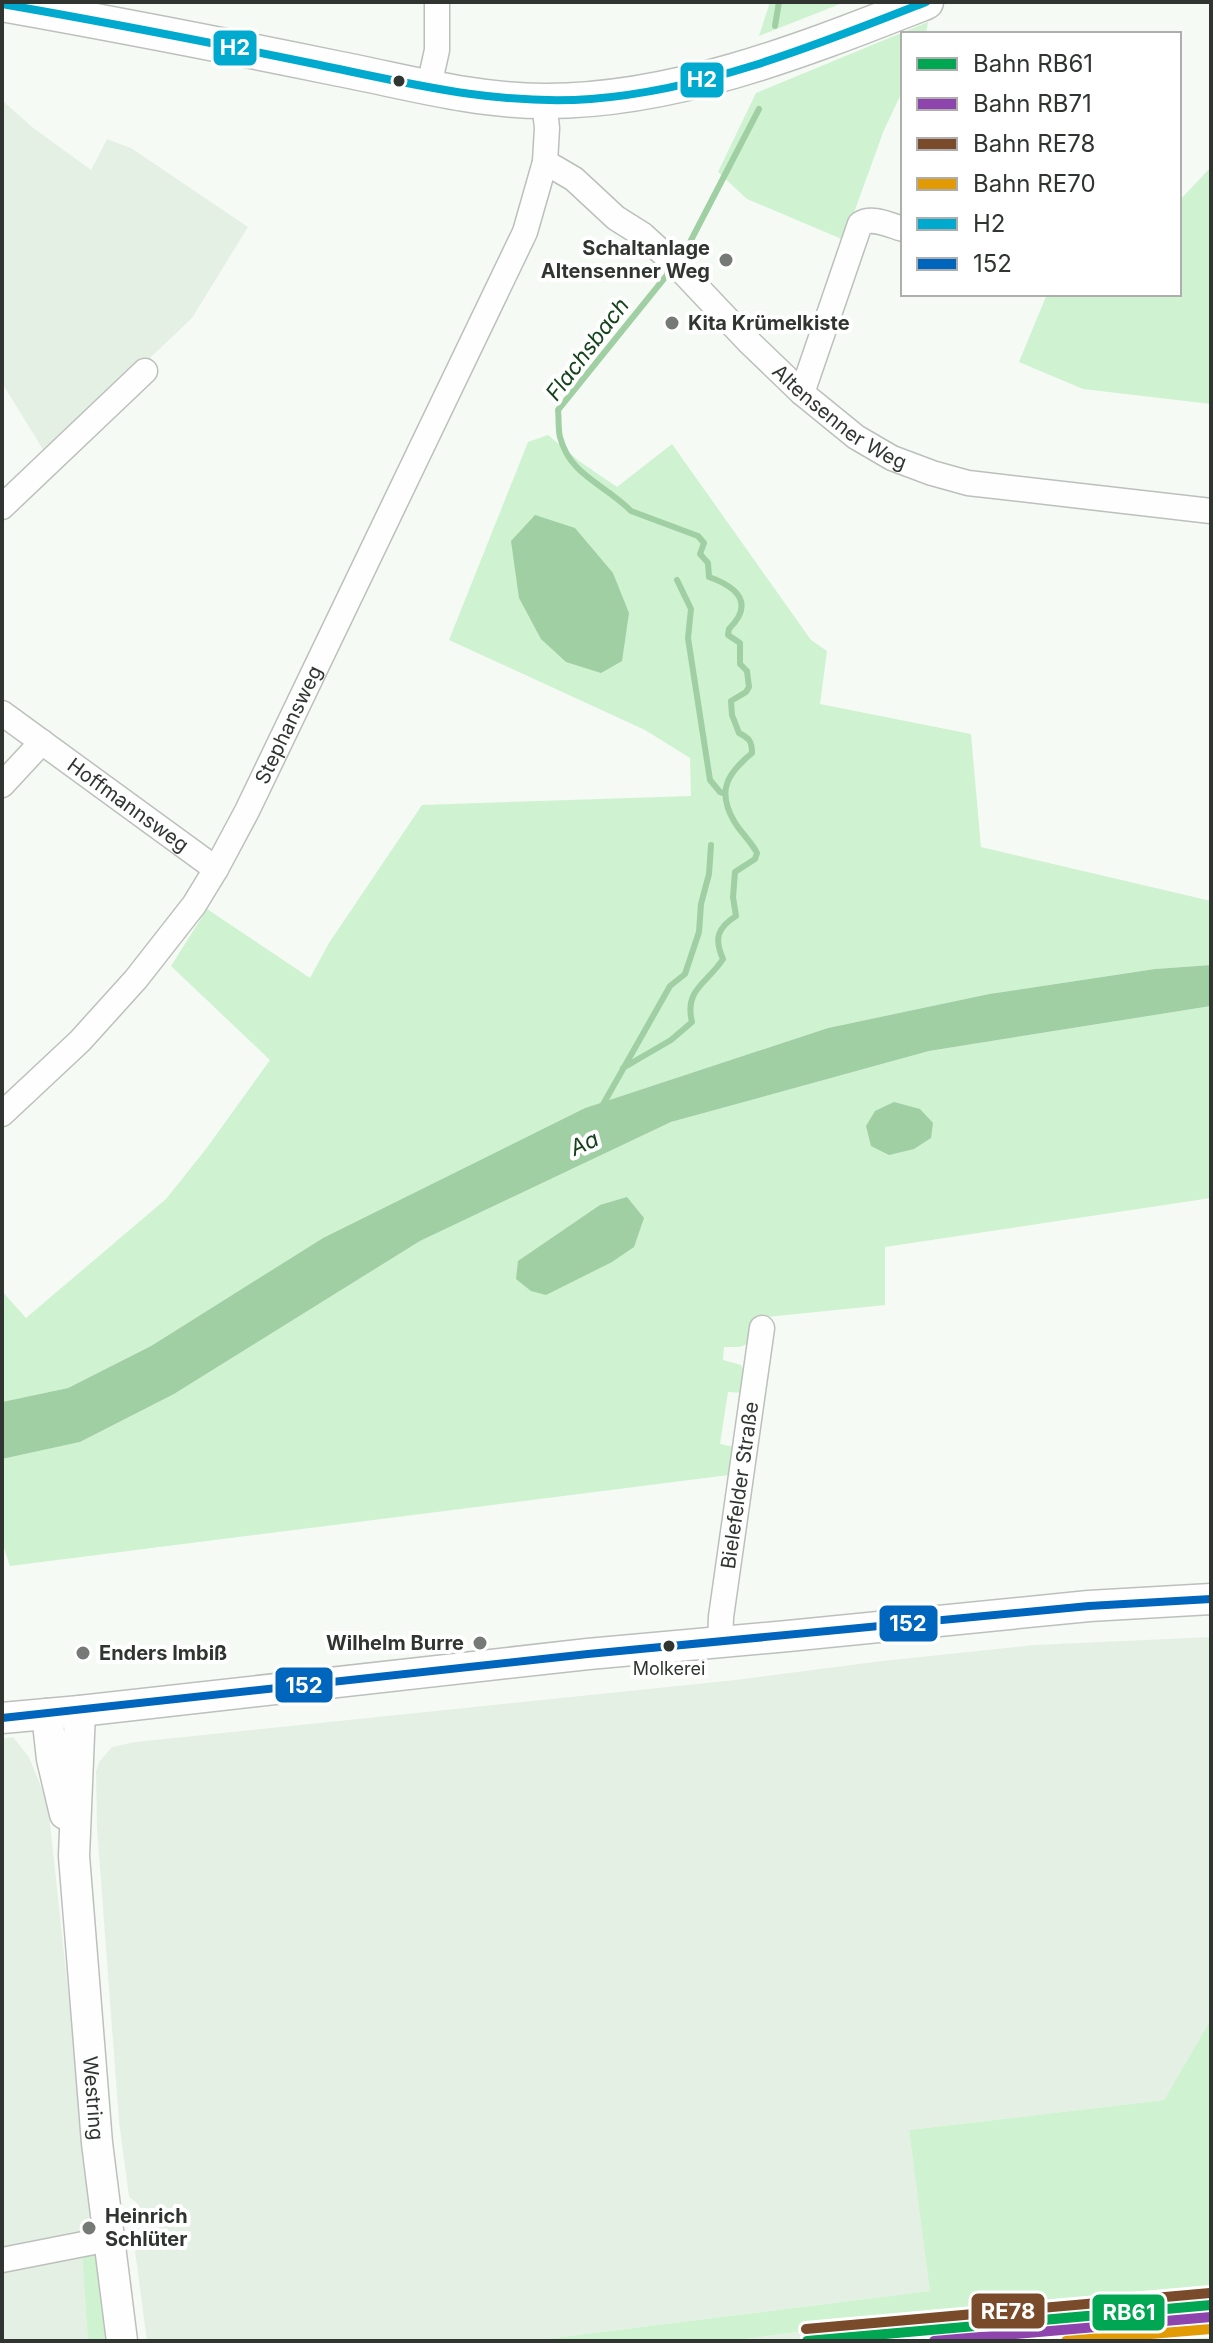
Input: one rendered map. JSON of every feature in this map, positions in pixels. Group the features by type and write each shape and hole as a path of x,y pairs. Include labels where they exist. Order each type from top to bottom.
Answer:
{"main road":[{"path":"2,4 474,95 544,101 591,99 686,84 734,72 912,5"}],"street":[{"path":"429,86 437,50 437,2"},
{"name":"Stephansweg","path":"3,1110 80,1041 136,979 194,905 216,869 254,797 525,232 545,162 547,128 544,101"},
{"name":"Altensenner Weg","path":"545,162 574,179 616,218 643,235 802,393 856,437 892,458 968,483 1211,511"},
{"path":"802,393 860,224 873,220 901,228"},
{"path":"2,507 145,371"},
{"name":"Hoffmannsweg","path":"2,713 216,869"},
{"path":"2,785 42,742"},
{"name":"Bielefelder Straße","path":"720,1642 762,1328"},
{"path":"2,1718 526,1660 1089,1606 1211,1599"},
{"name":"Westring","path":"80,1711 74,1856 97,2143 122,2341"},
{"name":"Westring","path":"47,1714 52,1759 74,1856"},
{"path":"2,2260 109,2239"}],"shaded area":[{"path":"770,2 845,2 759,36"},
{"path":"928,22 926,32 904,32"},
{"path":"901,33 901,94 884,130 844,240 747,199 718,172 756,93"},
{"path":"2,100 32,127 91,170 107,139 131,148 248,227 192,318 47,456 2,383"},
{"path":"1211,167 1211,404 1083,389 1019,362 1046,296 1181,296 1181,199"},
{"path":"548,435 617,487 672,444 811,640 827,651 820,704 971,734 981,847 1211,901 1211,965 1155,969 989,994 828,1028 585,1108 323,1238 151,1346 68,1388 2,1402 2,1291 26,1318 166,1199 270,1060 171,966 207,909 310,978 329,943 422,805 691,796 690,758 645,730 449,640 528,442"},
{"path":"1211,1006 1211,1198 885,1247 885,1305 757,1318 748,1344 724,1347 723,1360 741,1365 746,1375 743,1393 728,1392 720,1444 734,1447 729,1475 10,1566 2,1542 2,1459 80,1442 174,1394 420,1241 671,1122 929,1051"},
{"path":"1211,1637 1211,2019 1164,2100 909,2130 931,2291 529,2341 147,2341 135,2251 142,2243 138,2204 129,2197 119,2122 97,1828 96,1771 99,1762 112,1747 135,1742 735,1680 1034,1645"},
{"path":"13,1737 29,1757 48,1804 93,2224 80,2227 88,2341 2,2341 2,1739"},
{"path":"1211,2019 1211,2298 797,2332 730,2341 529,2341 930,2291 909,2130 1164,2100"},
{"path":"93,2224 107,2341 88,2341 80,2227"},
{"path":"1211,2298 1211,2341 730,2341 797,2332"}],"water":[{"path":"535,515 575,528 613,573 629,613 622,661 601,673 566,662 541,639 519,598 511,541"},
{"name":"Aa","path":"1211,965 1211,1006 929,1051 671,1122 420,1241 174,1394 80,1442 2,1459 2,1402 68,1388 151,1346 323,1238 585,1108 828,1028 989,994 1155,969"},
{"path":"894,1102 920,1109 933,1123 931,1138 914,1149 889,1155 871,1146 866,1126 875,1111"},
{"path":"627,1197 644,1218 634,1247 612,1262 546,1295 531,1291 516,1279 518,1261 600,1205"}],"waterway":[{"name":"Flachsbach","path":"775,26 779,2"},
{"name":"Flachsbach","path":"678,261 759,109"},
{"name":"Flachsbach","path":"623,1068 671,1040 692,1022 690,1011 694,994 723,959 719,934 736,916 733,897 735,872 755,859 757,853 734,821 725,791 731,775 752,753 751,743 739,733 732,715 731,701 749,687 747,671 740,664 740,643 728,635 741,611 739,597 728,586 709,577 708,563 700,554 704,543 698,536 631,511 580,470 565,450 559,434 558,410 671,270"},
{"name":"Flachsbach","path":"677,580 691,609 688,638 710,780 725,794"},
{"name":"Flachsbach","path":"601,1108 670,986 685,974 699,932 711,845"}],"railway":[{"path":"1101,2341 1211,2332"}],"rail line":[{"name":"RE78","path":"806,2329 1210,2293"},
{"name":"RB61","path":"807,2341 1211,2305"},
{"name":"RB71","path":"934,2341 1211,2317"},
{"name":"RE70","path":"1066,2341 1211,2329"}],"transit line":[{"name":"H2","path":"2,4 414,85 484,96 555,100 634,94 720,75 804,49 926,2"},
{"name":"152","path":"2,1718 588,1654 1089,1606 1211,1599"}],"place":[{"name":"Schaltanlage Altensenner Weg","path":"726,260"},
{"name":"Kita Krümelkiste","path":"672,323"},
{"name":"Wilhelm Burre","path":"480,1643"},
{"name":"Molkerei","path":"669,1646"},
{"name":"Enders Imbiß","path":"83,1653"},
{"name":"Heinrich Schlüter","path":"89,2228"}]}
